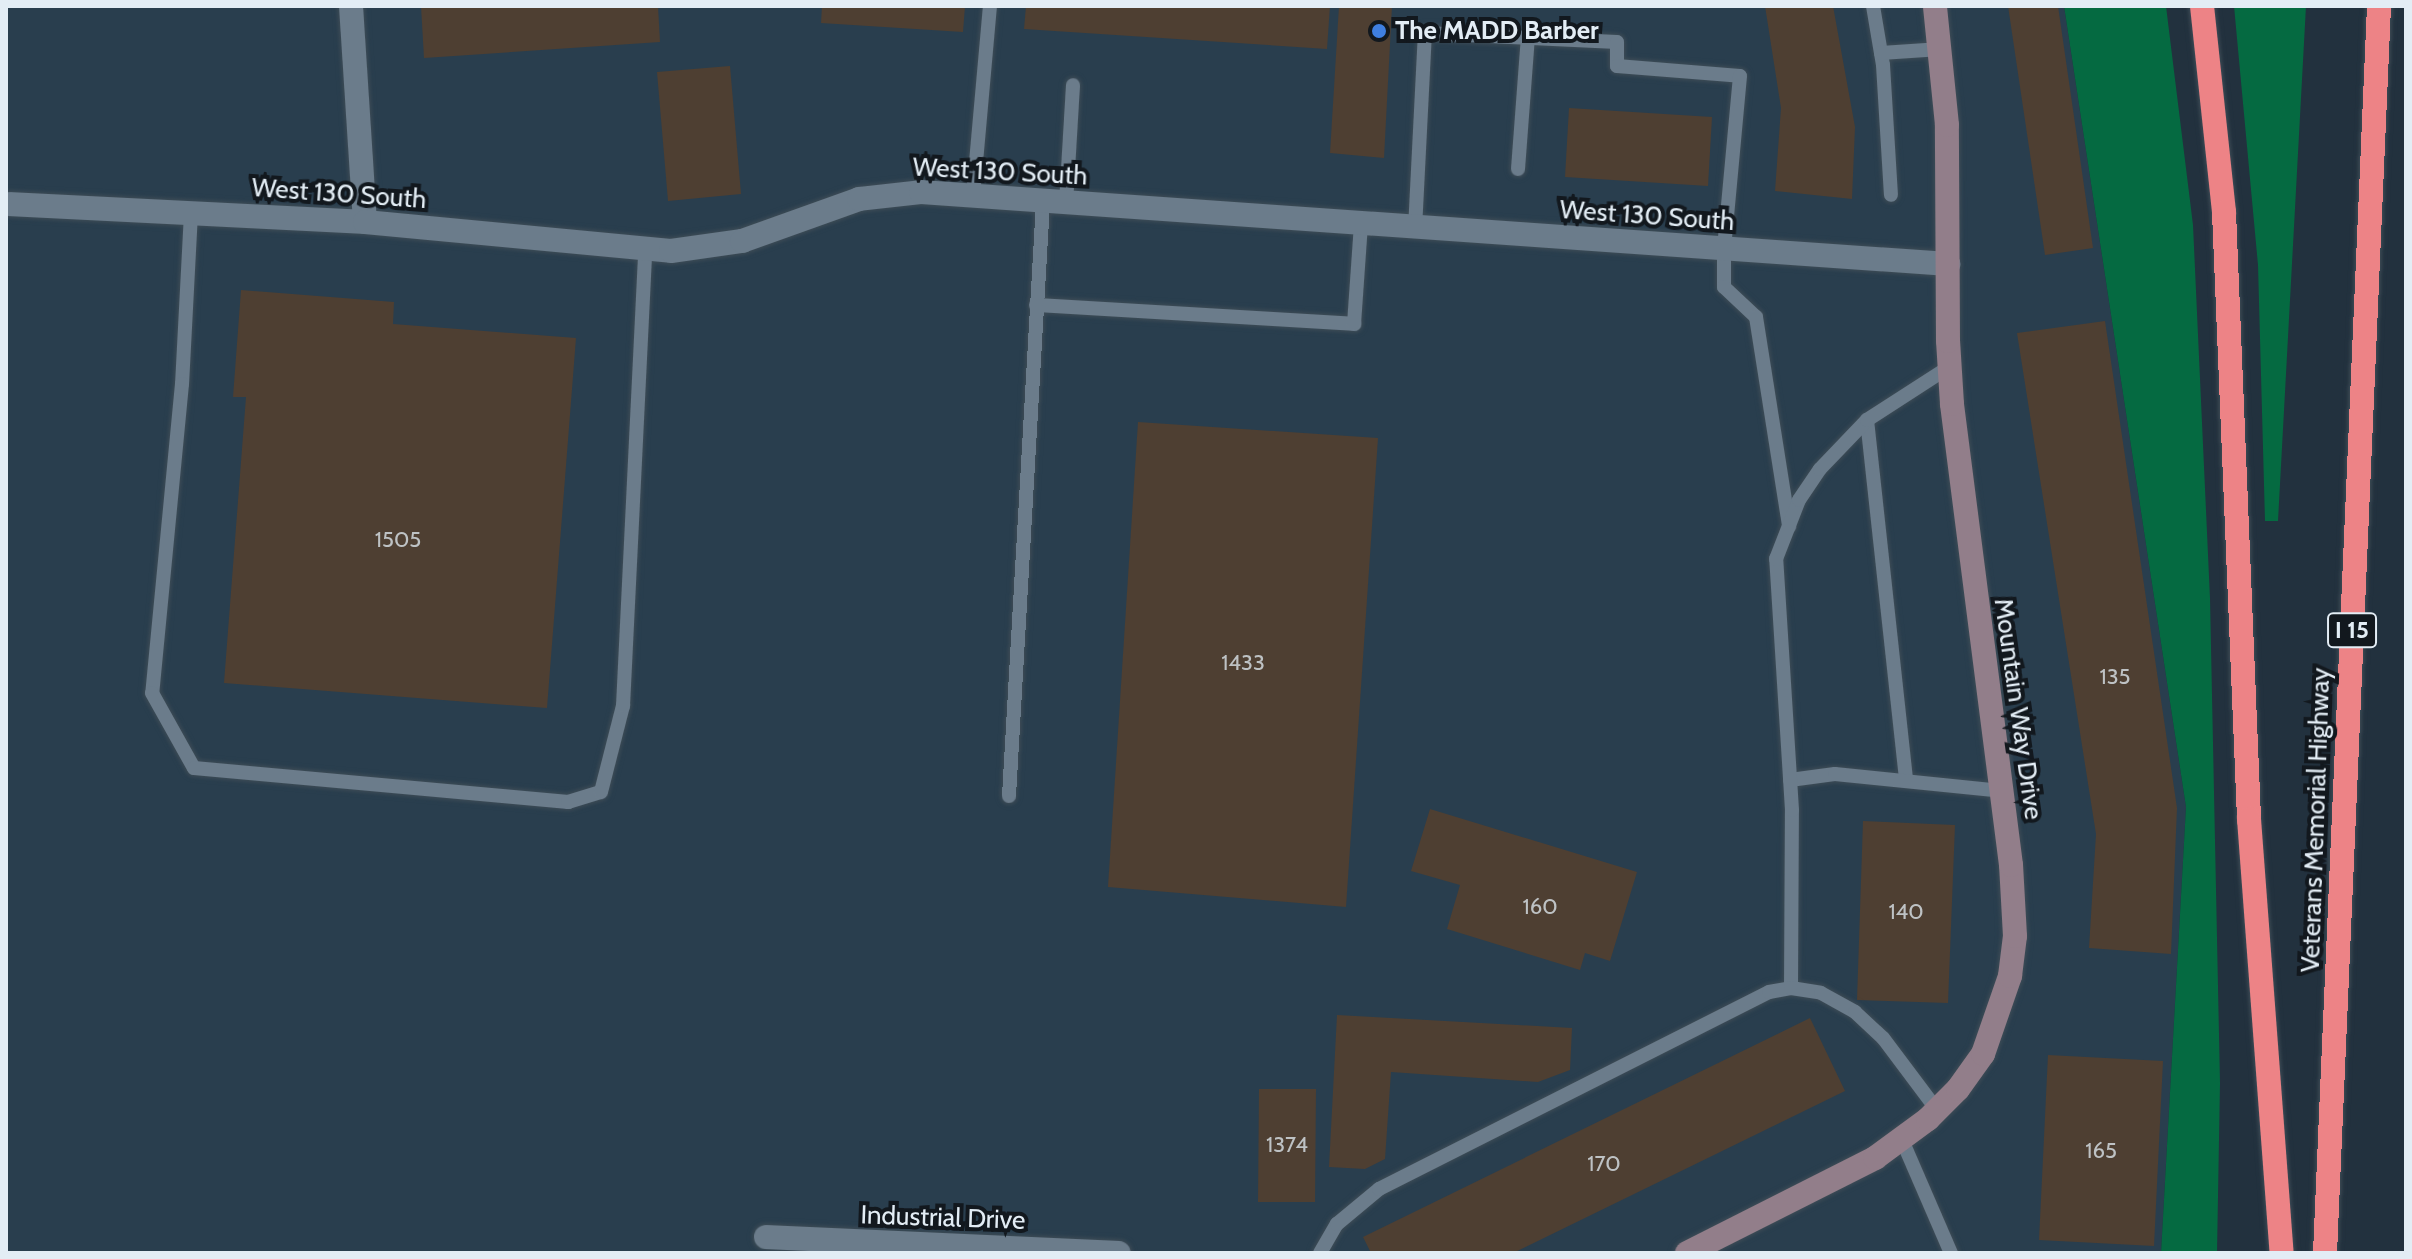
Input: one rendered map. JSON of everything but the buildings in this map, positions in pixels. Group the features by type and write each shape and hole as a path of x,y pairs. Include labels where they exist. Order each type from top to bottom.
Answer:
{"highway":[{"path":"2202,6 2224,212 2249,819 2282,1253"},
{"name":"Veterans Memorial Highway","path":"2325,1253 2379,6"}],"street":[{"path":"351,6 365,222"},
{"name":"Mountain Way Drive","path":"1687,1253 1725,1245 1875,1158 1937,1110 1958,1089 1983,1054 2010,976 2015,936 2001,791 1949,367 1950,201 1941,49 1935,6"},
{"name":"West 130 South","path":"10,204 365,222 671,251 742,241 859,199 921,192 1948,264"},
{"name":"Industrial Drive","path":"766,1237 1119,1253"}],"lane":[{"path":"973,196 990,6"},
{"path":"1873,6 1881,53 1891,195"},
{"path":"1415,229 1425,33 1617,42 1617,66 1740,76 1724,249 1724,287 1756,317 1789,526"},
{"path":"1518,169 1528,37"},
{"path":"1881,53 1941,49"},
{"path":"1009,796 1036,305 1073,85"},
{"path":"191,213 182,384 152,693 194,768 568,802 601,792 623,706 645,248"},
{"path":"1036,305 1354,324 1361,225"},
{"path":"1791,988 1790,780 1776,559 1799,500 1820,469 1867,420 1949,367"},
{"path":"1867,420 1906,781"},
{"path":"1790,780 1835,774 2001,791"},
{"path":"1320,1253 1337,1224 1379,1189 1769,992 1791,988 1821,993 1855,1012 1883,1038 1937,1110"},
{"path":"1902,1140 1951,1253"}],"shaded area":[{"path":"6,6 2064,6 2186,807 2161,1253 6,1253"}],"green space":[{"path":"2064,6 2166,6 2193,225 2210,598 2220,1083 2217,1253 2161,1253 2186,807"},
{"path":"2234,6 2306,6 2278,521 2265,521 2258,265"}],"place":[{"name":"The MADD Barber","path":"1379,31"}]}
